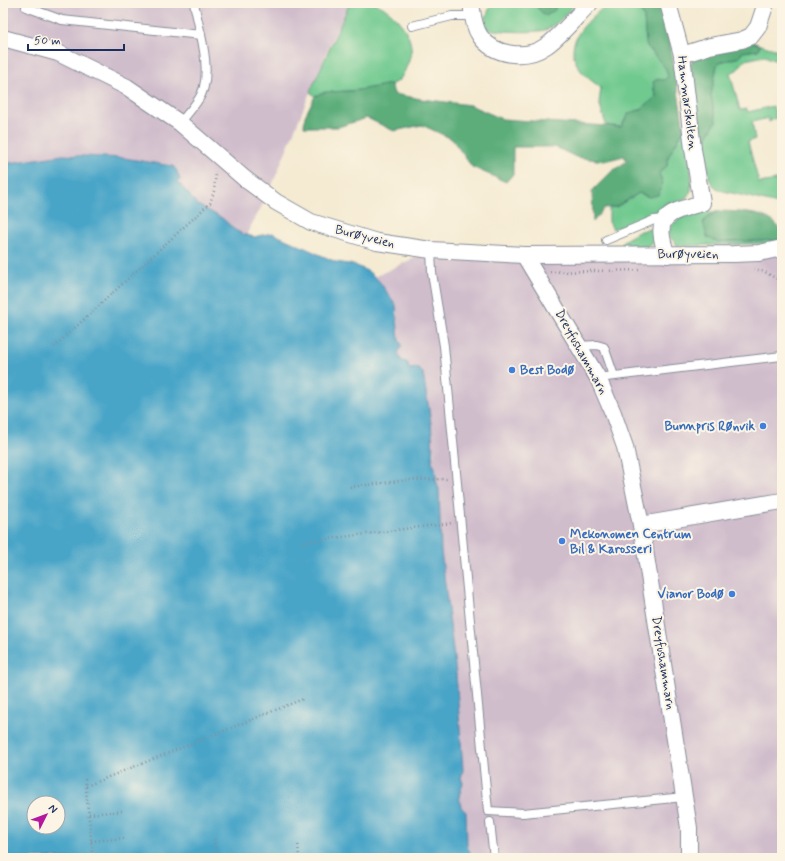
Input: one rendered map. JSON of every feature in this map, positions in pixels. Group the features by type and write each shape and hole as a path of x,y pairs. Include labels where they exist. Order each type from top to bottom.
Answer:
{"street":[{"path":"472,9 475,25 480,35 495,50 505,53 531,52 547,46 590,3"},
{"name":"Hammarskolten","path":"665,218 672,212 702,203 693,149 682,55 668,3"},
{"path":"682,55 710,46 742,40 751,36 758,27 766,3"},
{"name":"Burøyveien","path":"3,38 58,52 127,87 180,123 245,179 276,202 311,222 377,242 431,250 524,255 667,255 759,253 782,248"},
{"path":"665,218 660,229 661,239 667,255"},
{"name":"Dreyfushammarn","path":"524,255 598,378 613,413 625,447 642,525 689,828 689,858"},
{"path":"642,525 782,501"}],"lane":[{"path":"180,123 200,96 205,84 206,67 194,3"},
{"path":"26,7 62,20 201,35"},
{"path":"412,26 452,16 472,9"},
{"path":"606,240 654,220 665,218"},
{"path":"431,250 432,273 444,346 488,811 523,813 684,797"},
{"path":"579,346 597,345 604,347 614,376"},
{"path":"598,378 782,356"},
{"path":"490,822 494,858"}],"path":[{"path":"54,347 210,203 214,191 216,169"},
{"path":"749,268 765,272 782,282"},
{"path":"534,272 645,270"},
{"path":"350,487 408,480 442,480"},
{"path":"303,542 445,524"},
{"path":"86,786 303,699"},
{"path":"85,779 93,858"},
{"path":"89,814 122,811"},
{"path":"92,842 125,838"},
{"path":"214,839 216,858"},
{"path":"298,841 300,858"}],"shaded area":[{"path":"3,3 350,3 329,46 268,195 246,235 235,230 222,218 198,205 178,182 168,164 144,162 124,158 63,155 3,164"},
{"path":"431,250 782,253 782,858 469,858 470,849 467,846 466,812 461,807 459,796 463,784 461,778 463,770 456,674 441,551 439,489 436,483 435,465 432,462 434,452 414,370 410,369 401,360 398,353 402,345 399,340 398,313 379,281 374,277"}],"green space":[{"path":"372,2 382,6 399,21 408,35 411,45 410,58 401,78 392,84 371,89 334,92 315,96 310,92 350,3"},
{"path":"492,3 576,3 560,21 552,27 543,31 527,32 486,29 485,19"},
{"path":"537,3 555,3 555,10 546,16 538,9"},
{"path":"608,3 636,3 644,17 645,34 658,58 666,69 668,77 664,80 657,79 653,87 656,97 640,110 629,113 621,127 606,125 599,102 601,88 582,72 575,61 573,51 574,42 578,33"},
{"path":"636,3 657,3 662,12 669,36 684,129 668,157 667,166 659,173 663,183 658,195 649,197 639,193 616,207 604,208 593,222 592,191 611,172 627,161 624,156 604,161 576,157 555,147 513,147 513,174 506,182 472,167 452,139 422,125 394,131 367,118 338,127 304,127 305,116 315,96 325,92 353,91 391,84 394,94 470,105 502,119 621,127 629,113 640,110 656,97 653,82 657,79 664,80 668,77 666,69 646,45 644,17"},
{"path":"750,41 760,45 758,50 742,52 740,57 720,62 717,65 711,95 716,121 705,140 700,133 690,65 695,57"},
{"path":"760,45 782,51 782,64 765,56 745,60 737,70 730,73 740,110 747,109 748,112 773,106 776,118 769,122 768,118 752,122 755,139 748,142 759,183 782,179 782,205 719,190 712,184 709,178 705,140 716,121 711,95 717,65 720,62 740,57 742,52 758,50"},
{"path":"684,129 692,175 691,190 687,197 669,209 613,229 609,222 609,208 616,207 639,193 649,197 659,173 667,166 668,157"},
{"path":"720,211 709,216 718,242 782,240 782,243 678,246 668,235 675,222 681,218 696,213"},
{"path":"720,211 748,213 768,218 775,223 780,230 782,240 718,242 707,237 703,222 709,216"},
{"path":"650,229 654,230 656,240 653,243 641,247 624,247 622,244 623,241 640,231"}],"water":[{"path":"63,155 124,158 173,166 177,171 180,180 178,182 198,205 222,218 235,230 254,237 272,233 336,262 355,265 369,272 379,281 396,305 399,340 402,345 398,353 401,360 408,363 410,369 417,368 423,373 430,418 433,451 432,462 435,468 439,489 441,551 456,674 463,770 461,778 463,783 459,796 461,807 466,812 467,846 470,852 469,858 3,858 3,164"}],"place":[{"name":"Best Bodø","path":"512,370"},
{"name":"Bunnpris Rønvik","path":"763,426"},
{"name":"Mekonomen Centrum Bil & Karosseri","path":"562,541"},
{"name":"Vianor Bodø","path":"732,594"}]}
